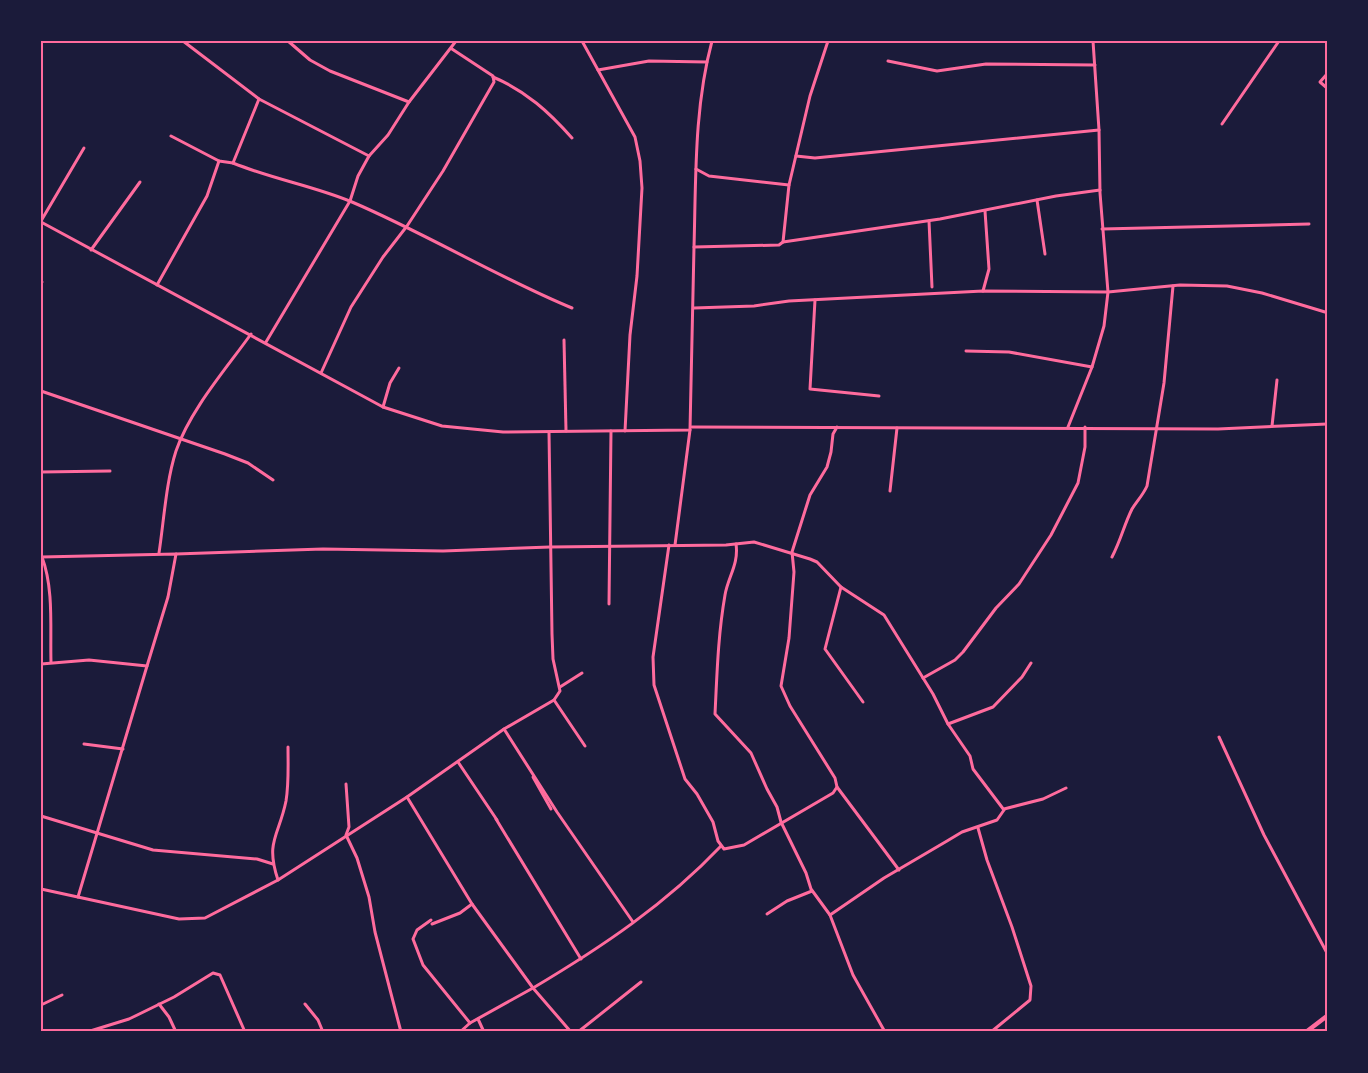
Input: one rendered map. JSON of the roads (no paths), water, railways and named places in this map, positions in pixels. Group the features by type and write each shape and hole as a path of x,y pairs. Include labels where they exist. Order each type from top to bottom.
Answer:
{"street":[{"path":"183,41 259,99 369,156"},
{"path":"288,41 310,60 330,71 409,102"},
{"path":"266,342 350,201 358,176 369,156 388,135 409,102 456,41"},
{"path":"582,41 635,137 641,170 642,188 637,276 630,336 626,431"},
{"path":"675,545 691,428 696,169 703,82 712,41"},
{"path":"783,242 789,185 810,96 828,41"},
{"path":"1068,428 1092,368 1104,326 1108,292 1102,228 1099,130 1093,41"},
{"path":"1222,124 1279,41"},
{"path":"452,48 493,76 522,92 548,111 572,138"},
{"path":"888,61 937,71 986,64 1095,65"},
{"path":"598,70 649,62 707,62"},
{"path":"1327,74 1320,82 1327,88"},
{"path":"322,374 351,307 383,257 407,226 470,125 494,82 493,76"},
{"path":"233,163 259,99"},
{"path":"796,156 815,158 1099,130"},
{"path":"170,136 219,161 233,163 259,174 350,201 407,226 520,286 572,308"},
{"path":"84,148 41,222 91,250 126,266 156,285 266,342 383,407 442,426 503,432 549,432 691,428 837,427 1218,429 1327,424"},
{"path":"156,285 208,196 219,161"},
{"path":"696,169 709,176 789,185"},
{"path":"91,250 140,182"},
{"path":"694,247 780,245 783,242 985,211 1100,190"},
{"path":"1037,200 1045,254"},
{"path":"983,291 989,269 985,211"},
{"path":"929,220 932,287"},
{"path":"1102,228 1309,224"},
{"path":"694,308 754,306 789,301 983,291 1108,292 1173,286 1227,286 1262,292 1326,312"},
{"path":"1112,557 1124,535 1133,507 1143,496 1147,486 1164,383 1173,286"},
{"path":"815,300 810,389 879,396"},
{"path":"159,553 171,468 181,438 210,391 251,334"},
{"path":"564,340 566,431"},
{"path":"966,351 1009,352 1092,368"},
{"path":"383,407 390,383 399,368"},
{"path":"1272,426 1277,380"},
{"path":"41,391 181,438 248,463 274,480"},
{"path":"837,427 833,434 827,467 810,495 792,552 794,572 789,638 781,686 790,706 835,778 837,787 899,870"},
{"path":"890,491 897,428"},
{"path":"923,678 955,660 963,652 1032,564 1078,483 1085,447 1085,428"},
{"path":"609,604 611,431"},
{"path":"41,889 194,920 215,913 278,880 407,797 504,729 554,700 560,691 560,687 553,659 549,432"},
{"path":"41,472 110,471"},
{"path":"51,662 48,595 45,567 41,557 322,549 443,551 754,542 792,552 817,562 841,587 884,616 923,678 948,724 970,756 973,769 1004,810"},
{"path":"736,544 737,560 725,593 722,615 716,714 751,753 767,789 778,807 781,822 806,873 812,891 830,915 853,975 885,1032"},
{"path":"669,545 653,657 654,685 682,772 713,822 721,846 724,849 744,845 833,793 837,787"},
{"path":"78,897 161,623 176,554"},
{"path":"841,587 825,649 863,702"},
{"path":"41,664 89,660 147,666"},
{"path":"948,724 993,707 1022,677 1031,663"},
{"path":"560,687 582,673"},
{"path":"554,700 585,746"},
{"path":"504,729 557,812 633,922"},
{"path":"504,729 551,809"},
{"path":"1219,737 1264,835 1327,953"},
{"path":"84,744 123,749"},
{"path":"278,880 273,864 273,839 285,803 288,746"},
{"path":"458,762 522,859"},
{"path":"346,784 349,828 346,835 357,858 369,897 375,932 401,1032"},
{"path":"830,915 962,832 997,820 1004,810 1043,798 1066,788"},
{"path":"407,797 472,904 533,988 571,1032"},
{"path":"41,816 153,850 257,859 273,864"},
{"path":"496,819 581,959"},
{"path":"978,828 986,860 1012,927 1031,986 1030,1000 991,1032"},
{"path":"460,1032 478,1019 581,959 633,922 689,879 721,846"},
{"path":"767,914 812,891"},
{"path":"432,924 460,913 472,904"},
{"path":"430,920 417,930 413,939 423,965 470,1024"},
{"path":"87,1032 102,1030 128,1019 174,997 205,976 216,973 220,974 245,1032"},
{"path":"578,1032 641,982"},
{"path":"41,1005 62,995"},
{"path":"159,1004 169,1017 176,1032"},
{"path":"304,1004 318,1020 323,1032"},
{"path":"1306,1032 1327,1016"},
{"path":"478,1019 484,1032"}]}
